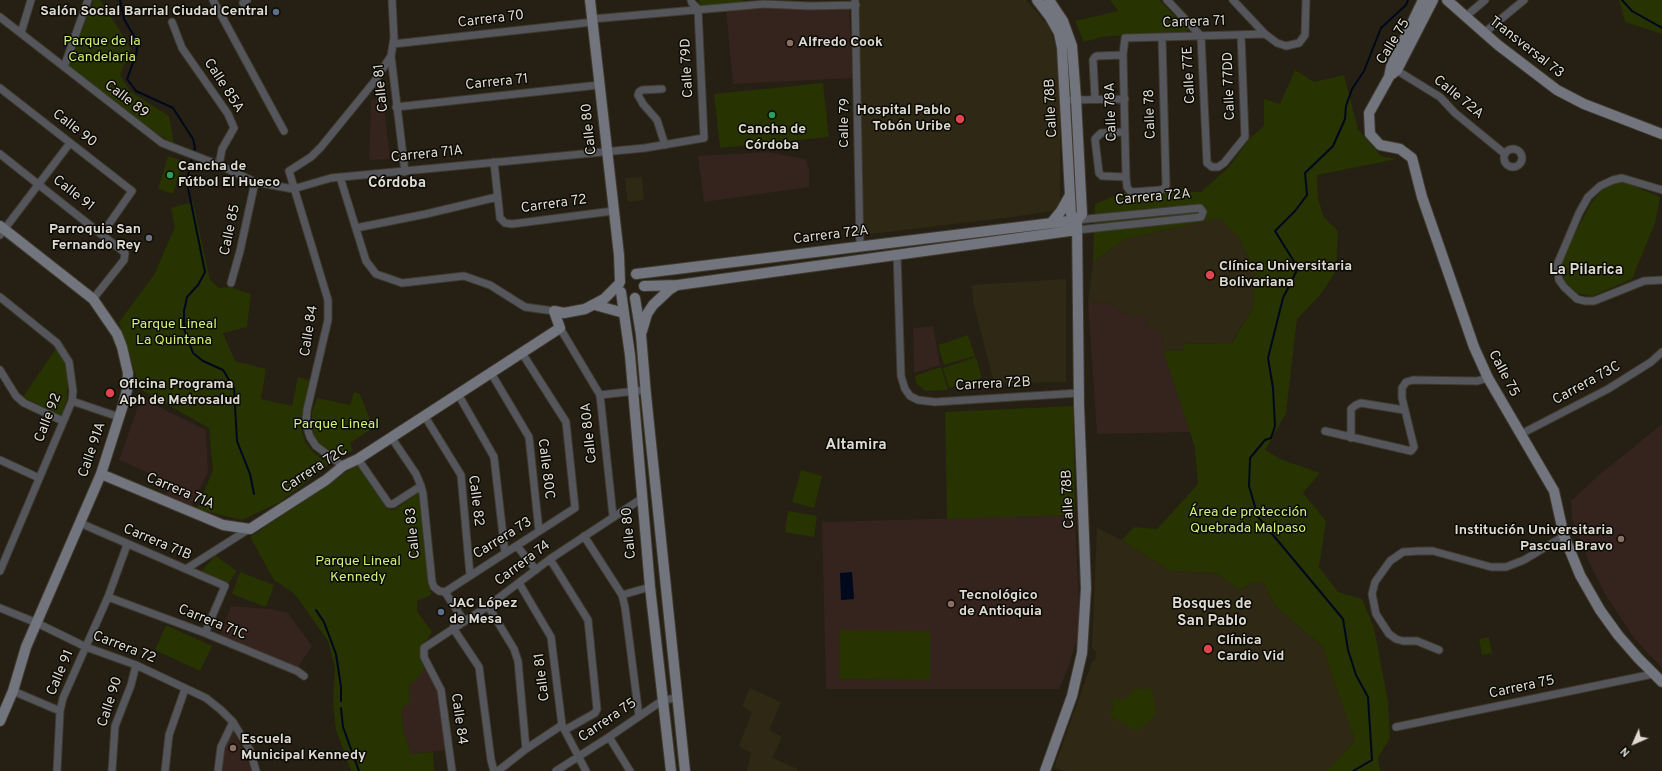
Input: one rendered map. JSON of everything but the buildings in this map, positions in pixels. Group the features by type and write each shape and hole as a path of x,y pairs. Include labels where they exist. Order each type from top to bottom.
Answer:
{"main road":[{"name":"Calle 80","path":"590,0 619,255 620,288 634,392 641,499 671,771"},
{"name":"Calle 78B","path":"1037,0 1050,17 1059,33 1062,48 1078,147 1082,214 1077,225"},
{"name":"Calle 78B","path":"1045,771 1072,696 1085,632 1086,588 1080,393 1078,248 1077,225 1071,214 1067,128 1071,99 1072,46 1068,33 1057,10 1049,0"},
{"name":"Transversal 73","path":"1447,0 1465,17 1544,82 1584,104 1662,134"},
{"path":"1429,1 1445,2 1454,7"},
{"name":"Calle 75","path":"1429,1 1369,113 1370,134 1380,145 1400,149 1412,158 1422,197 1474,347 1488,378 1554,491 1564,536 1580,574 1600,610 1627,647 1662,682"},
{"path":"1067,128 1073,132 1078,147"},
{"path":"1052,222 1061,211 1070,195"},
{"name":"Carrera 72A","path":"635,274 1052,222 1077,225"},
{"name":"Carrera 72A","path":"644,286 678,284 811,267 1058,232 1077,225"},
{"name":"Calle 91A","path":"0,721 6,697 26,647 101,474 127,390 128,373 117,334 93,299 2,230"},
{"path":"1058,232 1069,238 1078,248"},
{"path":"808,253 811,267"},
{"path":"619,255 635,274 642,279 644,286 642,294 635,298 627,298 620,288"},
{"path":"554,312 575,312 595,305 620,288 624,276 635,274"},
{"path":"641,335 643,324 653,305 678,284"},
{"name":"Calle 80","path":"635,298 641,335 645,390 685,771"},
{"path":"595,305 624,313"},
{"name":"Calle 80A","path":"554,312 560,328"},
{"name":"Carrera 72C","path":"250,528 326,480 343,466 358,459 560,328"},
{"name":"Carrera 71A","path":"101,474 223,525 250,528"}],"street":[{"path":"21,33 31,0"},
{"path":"64,67 88,0"},
{"path":"213,0 284,131"},
{"name":"Calle 81","path":"392,0 393,44 391,56 405,172"},
{"path":"691,0 698,9"},
{"path":"753,0 764,4"},
{"name":"Calle 77E","path":"1167,0 1201,36 1208,163"},
{"path":"1234,0 1265,34 1283,46 1293,46 1301,42 1307,29 1306,0"},
{"path":"1465,17 1485,0"},
{"path":"1484,33 1524,0"},
{"name":"Carrera 70","path":"393,44 698,9 789,2 855,2"},
{"name":"Calle 79","path":"855,2 860,246"},
{"name":"Calle 79D","path":"698,9 704,138"},
{"name":"Calle 89","path":"0,17 162,143"},
{"name":"Calle 85A","path":"172,22 182,48 228,114 234,128 222,149 218,165"},
{"name":"Carrera 71","path":"1125,38 1265,34"},
{"name":"Calle 77DD","path":"1208,163 1212,167 1218,167 1224,163 1245,137 1241,35"},
{"name":"Calle 78A","path":"1125,38 1122,55 1125,99 1127,187"},
{"name":"Calle 78","path":"1162,38 1166,185 1164,189"},
{"path":"1096,98 1094,57 1122,55"},
{"path":"293,188 290,171 311,157 321,147 374,82 391,56"},
{"name":"Calle 72A","path":"1392,71 1440,97 1455,113 1505,154"},
{"name":"Carrera 71","path":"396,107 599,85"},
{"name":"Calle 90","path":"0,88 132,191 102,234"},
{"path":"662,89 642,90 638,95 643,104 657,120 665,145"},
{"path":"1071,99 1125,99"},
{"path":"1125,132 1101,133 1095,139 1099,173 1102,176 1126,177"},
{"name":"Carrera 71A","path":"162,143 218,165 255,182 293,188 340,178 645,148 704,138"},
{"path":"2,230 39,185 70,143"},
{"name":"Calle 91","path":"0,154 125,253 125,257 93,299"},
{"path":"356,228 426,214 497,197 494,162"},
{"path":"340,178 366,261 376,274 402,283 464,276 490,285 525,307 554,312"},
{"path":"1662,190 1622,178 1600,186 1588,197 1579,213 1558,261 1557,270 1559,280 1572,295 1585,302 1594,301 1644,281 1662,280"},
{"name":"Calle 85","path":"232,283 255,182"},
{"name":"Carrera 72A","path":"1127,187 1130,191 1134,192 1164,189"},
{"name":"Calle 84","path":"293,188 328,300 328,320 307,410 306,424 310,437 316,446 343,466"},
{"name":"Carrera 72","path":"497,197 500,218 505,223 512,224 613,211"},
{"name":"Carrera 72A","path":"1200,208 1203,212 1201,217 1077,225 1200,208"},
{"name":"Carrera 72B","path":"897,254 901,376 905,389 910,396 918,400 935,402 1080,393"},
{"name":"Calle 92","path":"0,297 49,334 61,348 69,362 71,371 72,401 0,571"},
{"name":"Calle 80A","path":"560,328 600,395 613,516"},
{"name":"Carrera 73C","path":"1521,434 1608,389 1651,362 1662,352"},
{"name":"Carrera 73","path":"445,592 575,508 566,422 522,353"},
{"path":"0,370 16,396 24,403 63,421"},
{"name":"Calle 80C","path":"491,373 529,437 540,531"},
{"path":"1325,431 1411,451 1414,447 1404,410 1402,388 1406,382 1413,380 1476,381 1488,378"},
{"path":"600,395 645,390"},
{"path":"458,394 494,457 505,553"},
{"path":"72,401 119,416"},
{"path":"1351,438 1351,409 1361,403 1404,410"},
{"name":"Calle 82","path":"424,415 461,475 470,575"},
{"name":"Calle 83","path":"391,437 416,474 421,486 432,582 434,587 439,591 445,592 464,622"},
{"path":"358,459 389,504 393,504 421,486"},
{"path":"0,460 39,478"},
{"name":"Carrera 74","path":"423,651 426,646 488,606 550,559 613,516 641,499"},
{"name":"Carrera 71B","path":"80,523 127,545 225,586 205,633"},
{"name":"Carrera 72C","path":"186,569 250,528"},
{"path":"584,536 622,595 625,607 639,716"},
{"path":"1439,650 1417,641 1403,641 1396,639 1389,634 1376,614 1372,594 1375,582 1390,562 1403,552 1426,551 1491,568 1506,567 1524,560 1564,536"},
{"name":"Calle 91","path":"57,771 60,711 66,692 108,597 127,545"},
{"path":"517,546 536,570"},
{"path":"498,771 526,749 596,711 588,620 550,559"},
{"name":"Calle 81","path":"519,583 551,637 563,728 586,771"},
{"path":"622,595 650,587"},
{"name":"Carrera 71C","path":"108,597 205,633 297,671 304,676"},
{"path":"488,606 514,649 518,661 526,749"},
{"name":"Carrera 72","path":"0,608 37,623 86,647 136,664 206,698 233,722"},
{"path":"453,628 479,667 491,760 494,771"},
{"name":"Calle 84","path":"423,651 424,657 442,690 452,771"},
{"name":"Calle 90","path":"112,771 115,726 131,685 136,664"},
{"name":"Carrera 75","path":"1396,727 1653,674"},
{"path":"165,771 169,735 185,689"},
{"path":"6,697 60,711"},
{"name":"Carrera 75","path":"556,771 610,737 663,700 677,698"},
{"path":"218,771 221,747 233,722"},
{"path":"233,722 250,750 256,771"},
{"path":"610,737 630,771"}],"shaded area":[{"name":"Hospital Pablo Tobón Uribe","path":"858,0 1026,0 1048,25 1055,43 1057,55 1060,110 1060,210 863,235"},
{"name":"Alfredo Cook","path":"849,8 853,78 733,84 726,9"},
{"path":"383,99 390,159 369,160 371,100"},
{"path":"768,152 806,159 809,169 809,187 704,202 698,156"},
{"path":"642,177 644,200 628,202 625,178"},
{"path":"1219,218 1238,236 1255,271 1253,307 1231,343 1183,344 1184,351 1163,350 1162,334 1147,329 1144,316 1129,316 1107,302 1088,303 1093,262 1125,239"},
{"path":"1066,279 1066,382 994,383 973,301 972,285"},
{"path":"1107,302 1129,316 1144,316 1147,329 1153,329 1162,334 1163,350 1191,432 1097,434 1088,303"},
{"path":"933,326 940,365 914,373 913,328"},
{"path":"141,398 206,430 208,472 190,509 165,498 171,483 119,460"},
{"name":"Institución Universitaria Pascual Bravo","path":"1662,424 1662,668 1634,638 1605,594 1588,560 1572,518 1571,501 1599,475"},
{"name":"Tecnológico de Antioquia","path":"1075,515 1080,630 1067,671 1059,689 826,689 822,522"},
{"name":"Clínica Cardio Vid","path":"1097,528 1122,540 1170,571 1216,573 1240,590 1254,582 1263,582 1275,606 1322,646 1355,741 1327,771 1066,771 1054,768 1092,662 1095,660 1096,651 1092,648"},
{"path":"231,606 270,609 288,613 312,646 298,667 220,635"},
{"path":"426,666 438,685 447,750 411,754 403,729 402,709 410,701 409,683"},
{"path":"750,688 781,702 769,730 782,737 772,758 798,769 797,771 747,771 751,753 739,746 752,712 742,706"},
{"name":"Escuela Municipal Kennedy","path":"232,728 253,771 223,771 221,763 224,745"}],"green space":[{"name":"Parque de la Candelaria","path":"94,0 100,0 131,48 120,75 130,91 169,116 174,144 147,127 69,67 77,40"},
{"path":"699,0 743,0 743,3 700,6"},
{"path":"1110,0 1159,0 1188,29 1186,34 1125,35 1102,37 1084,42 1075,21 1118,11"},
{"path":"1619,0 1662,0 1662,34 1625,22"},
{"name":"Área de protección Quebrada Malpaso","path":"1295,70 1314,82 1344,75 1358,129 1381,156 1397,159 1317,175 1318,199 1324,217 1338,231 1336,271 1321,294 1297,319 1286,413 1265,450 1280,459 1320,473 1303,493 1326,521 1319,567 1338,592 1362,599 1374,628 1388,701 1390,738 1378,758 1380,771 1327,771 1355,741 1322,646 1275,606 1263,582 1254,582 1240,590 1216,573 1170,571 1122,540 1134,527 1157,529 1198,484 1195,448 1163,350 1184,351 1183,344 1232,343 1253,307 1255,271 1238,236 1219,218 1125,239 1093,262 1095,204 1127,191 1201,192 1230,166 1249,139 1264,126 1264,99 1280,104"},
{"name":"Cancha de Córdoba","path":"823,83 829,137 720,148 714,94"},
{"name":"Cancha de Fútbol El Hueco","path":"168,156 183,161 173,194 158,189"},
{"path":"1615,183 1626,183 1660,197 1655,223 1632,279 1592,296 1577,293 1564,280 1561,268 1562,258 1590,205 1605,186"},
{"name":"Parque Lineal La Quintana","path":"193,202 210,280 219,288 229,287 251,294 247,327 223,333 235,361 266,369 261,399 292,406 298,377 313,381 300,424 305,442 315,454 330,464 280,502 242,520 197,509 213,470 209,428 140,389 119,322 154,275 175,227 171,208"},
{"path":"968,335 975,356 944,365 938,345"},
{"path":"57,347 63,358 68,374 67,399 61,416 23,397"},
{"path":"976,357 982,378 949,388 943,368"},
{"path":"941,367 948,390 925,391 916,383 915,376"},
{"name":"Parque Lineal","path":"354,392 360,394 373,428 350,443 353,450 340,457 328,451 315,438 312,426 312,412 317,398 350,405"},
{"path":"1073,406 1075,515 947,519 945,412"},
{"name":"Parque Lineal Kennedy","path":"357,465 387,509 394,510 419,492 431,595 417,601 417,611 432,632 420,651 426,666 415,683 409,683 410,701 402,709 402,715 403,729 411,754 433,752 434,771 351,771 336,730 333,703 335,668 328,641 294,593 274,580 250,537"},
{"path":"801,470 822,476 814,508 792,502"},
{"path":"788,511 817,516 814,537 785,532"},
{"path":"215,555 237,571 228,584 202,571"},
{"path":"240,572 274,585 266,607 232,594"},
{"path":"166,625 212,646 200,671 155,650"},
{"path":"840,630 930,631 930,680 840,679"},
{"path":"1489,637 1492,653 1482,655 1479,639"},
{"path":"1136,688 1143,690 1147,688 1152,690 1156,713 1147,724 1135,731 1122,722 1117,721 1110,715 1114,704 1112,700 1114,698 1119,700 1126,699"}],"water":[{"path":"852,572 854,599 841,600 840,573"}],"waterway":[{"path":"120,0 124,19 138,43 136,55 127,79 136,91 173,108 193,139 195,148 188,175 188,188 205,272 198,285 187,297 184,311 184,329 193,353 203,361 223,370 234,388 237,441 250,474 254,494"},
{"path":"1353,771 1372,760 1368,697 1356,675 1348,650 1343,619 1258,517 1249,486 1250,458 1265,440 1271,438 1275,426 1273,388 1268,358 1283,298 1298,268 1275,231 1295,211 1307,195 1305,173 1333,146 1345,119 1346,106 1352,89 1364,71 1381,28 1406,5 1408,0"},
{"path":"1622,0 1632,11 1662,28"},
{"path":"316,610 324,622 336,654 341,687 341,701"},
{"path":"341,708 343,727 359,771"}],"place":[{"name":"Salón Social Barrial Ciudad Central","path":"276,12"},
{"name":"Alfredo Cook","path":"790,43"},
{"name":"Cancha de Córdoba","path":"772,115"},
{"name":"Hospital Pablo Tobón Uribe","path":"960,119"},
{"name":"Cancha de Fútbol El Hueco","path":"170,175"},
{"name":"Parroquia San Fernando Rey","path":"149,238"},
{"name":"Clínica Universitaria Bolivariana","path":"1210,275"},
{"name":"Oficina Programa Aph de Metrosalud","path":"110,393"},
{"name":"Institución Universitaria Pascual Bravo","path":"1621,539"},
{"name":"Tecnológico de Antioquia","path":"951,604"},
{"name":"JAC López de Mesa","path":"441,612"},
{"name":"Clínica Cardio Vid","path":"1208,649"},
{"name":"Escuela Municipal Kennedy","path":"233,748"}],"district":[{"name":"Córdoba","path":"397,184"},
{"name":"La Pilarica","path":"1586,271"},
{"name":"Altamira","path":"856,446"},
{"name":"Bosques de San Pablo","path":"1212,614"}]}
